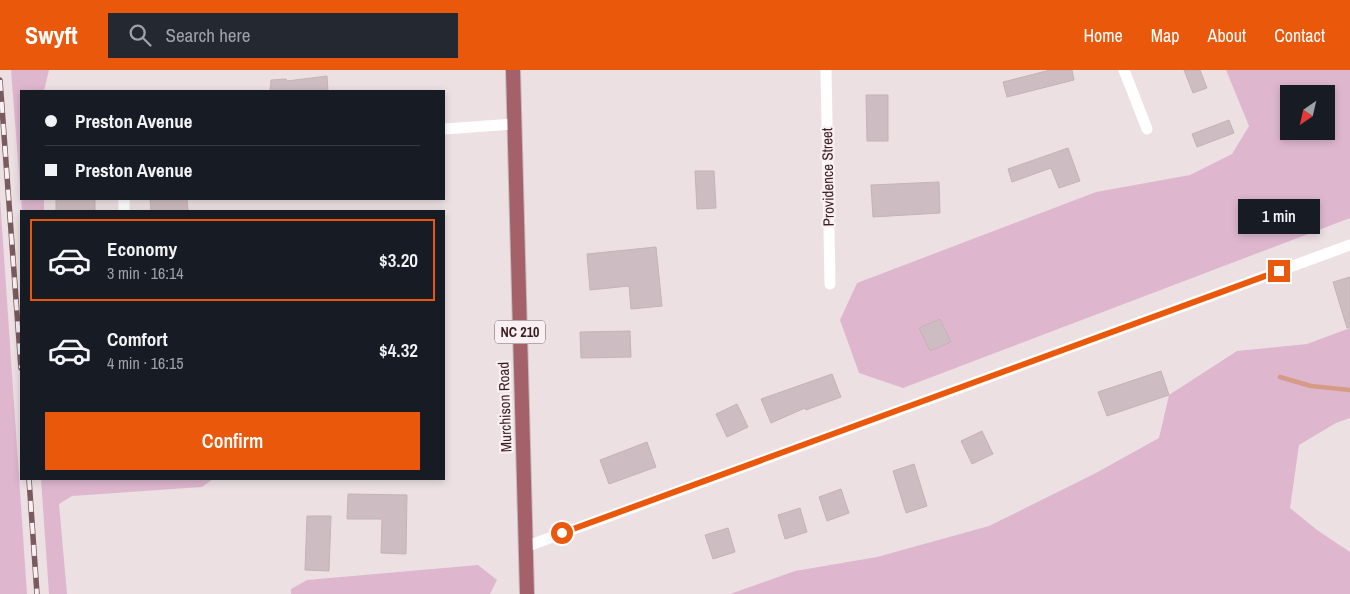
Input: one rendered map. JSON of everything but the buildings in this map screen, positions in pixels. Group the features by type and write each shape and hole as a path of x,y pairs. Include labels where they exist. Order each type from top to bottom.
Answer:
{"main road":[{"name":"Murchison Road","path":"513,70 527,594"}],"street":[{"name":"Providence Street","path":"826,70 830,284"},
{"path":"1124,70 1147,129"},
{"path":"445,129 514,124"},
{"path":"525,547 1350,245"}],"shaded area":[{"path":"11,70 49,70 44,90 20,90 20,185"},
{"path":"1226,70 1350,70 1350,218 903,388 859,373 840,320 857,283 1096,192 1190,175 1232,154 1249,126"},
{"path":"0,198 27,594 0,594"},
{"path":"21,200 44,200 44,210 22,210"},
{"path":"1350,328 1350,418 1336,423 1299,445 1290,508 1317,530 1350,552 1350,594 730,594 795,571 877,557 989,526 1094,474 1159,438 1169,395 1237,351 1307,344"},
{"path":"41,480 212,480 202,487 72,496 59,504 67,594 49,594"},
{"path":"478,565 497,580 490,594 291,594 291,589 307,580"}],"waterway":[{"path":"1280,377 1311,386 1350,390"}],"railway":[{"path":"0,80 20,354"},
{"path":"29,480 37,594"}],"route":[{"path":"562,533 1279,271"}]}
